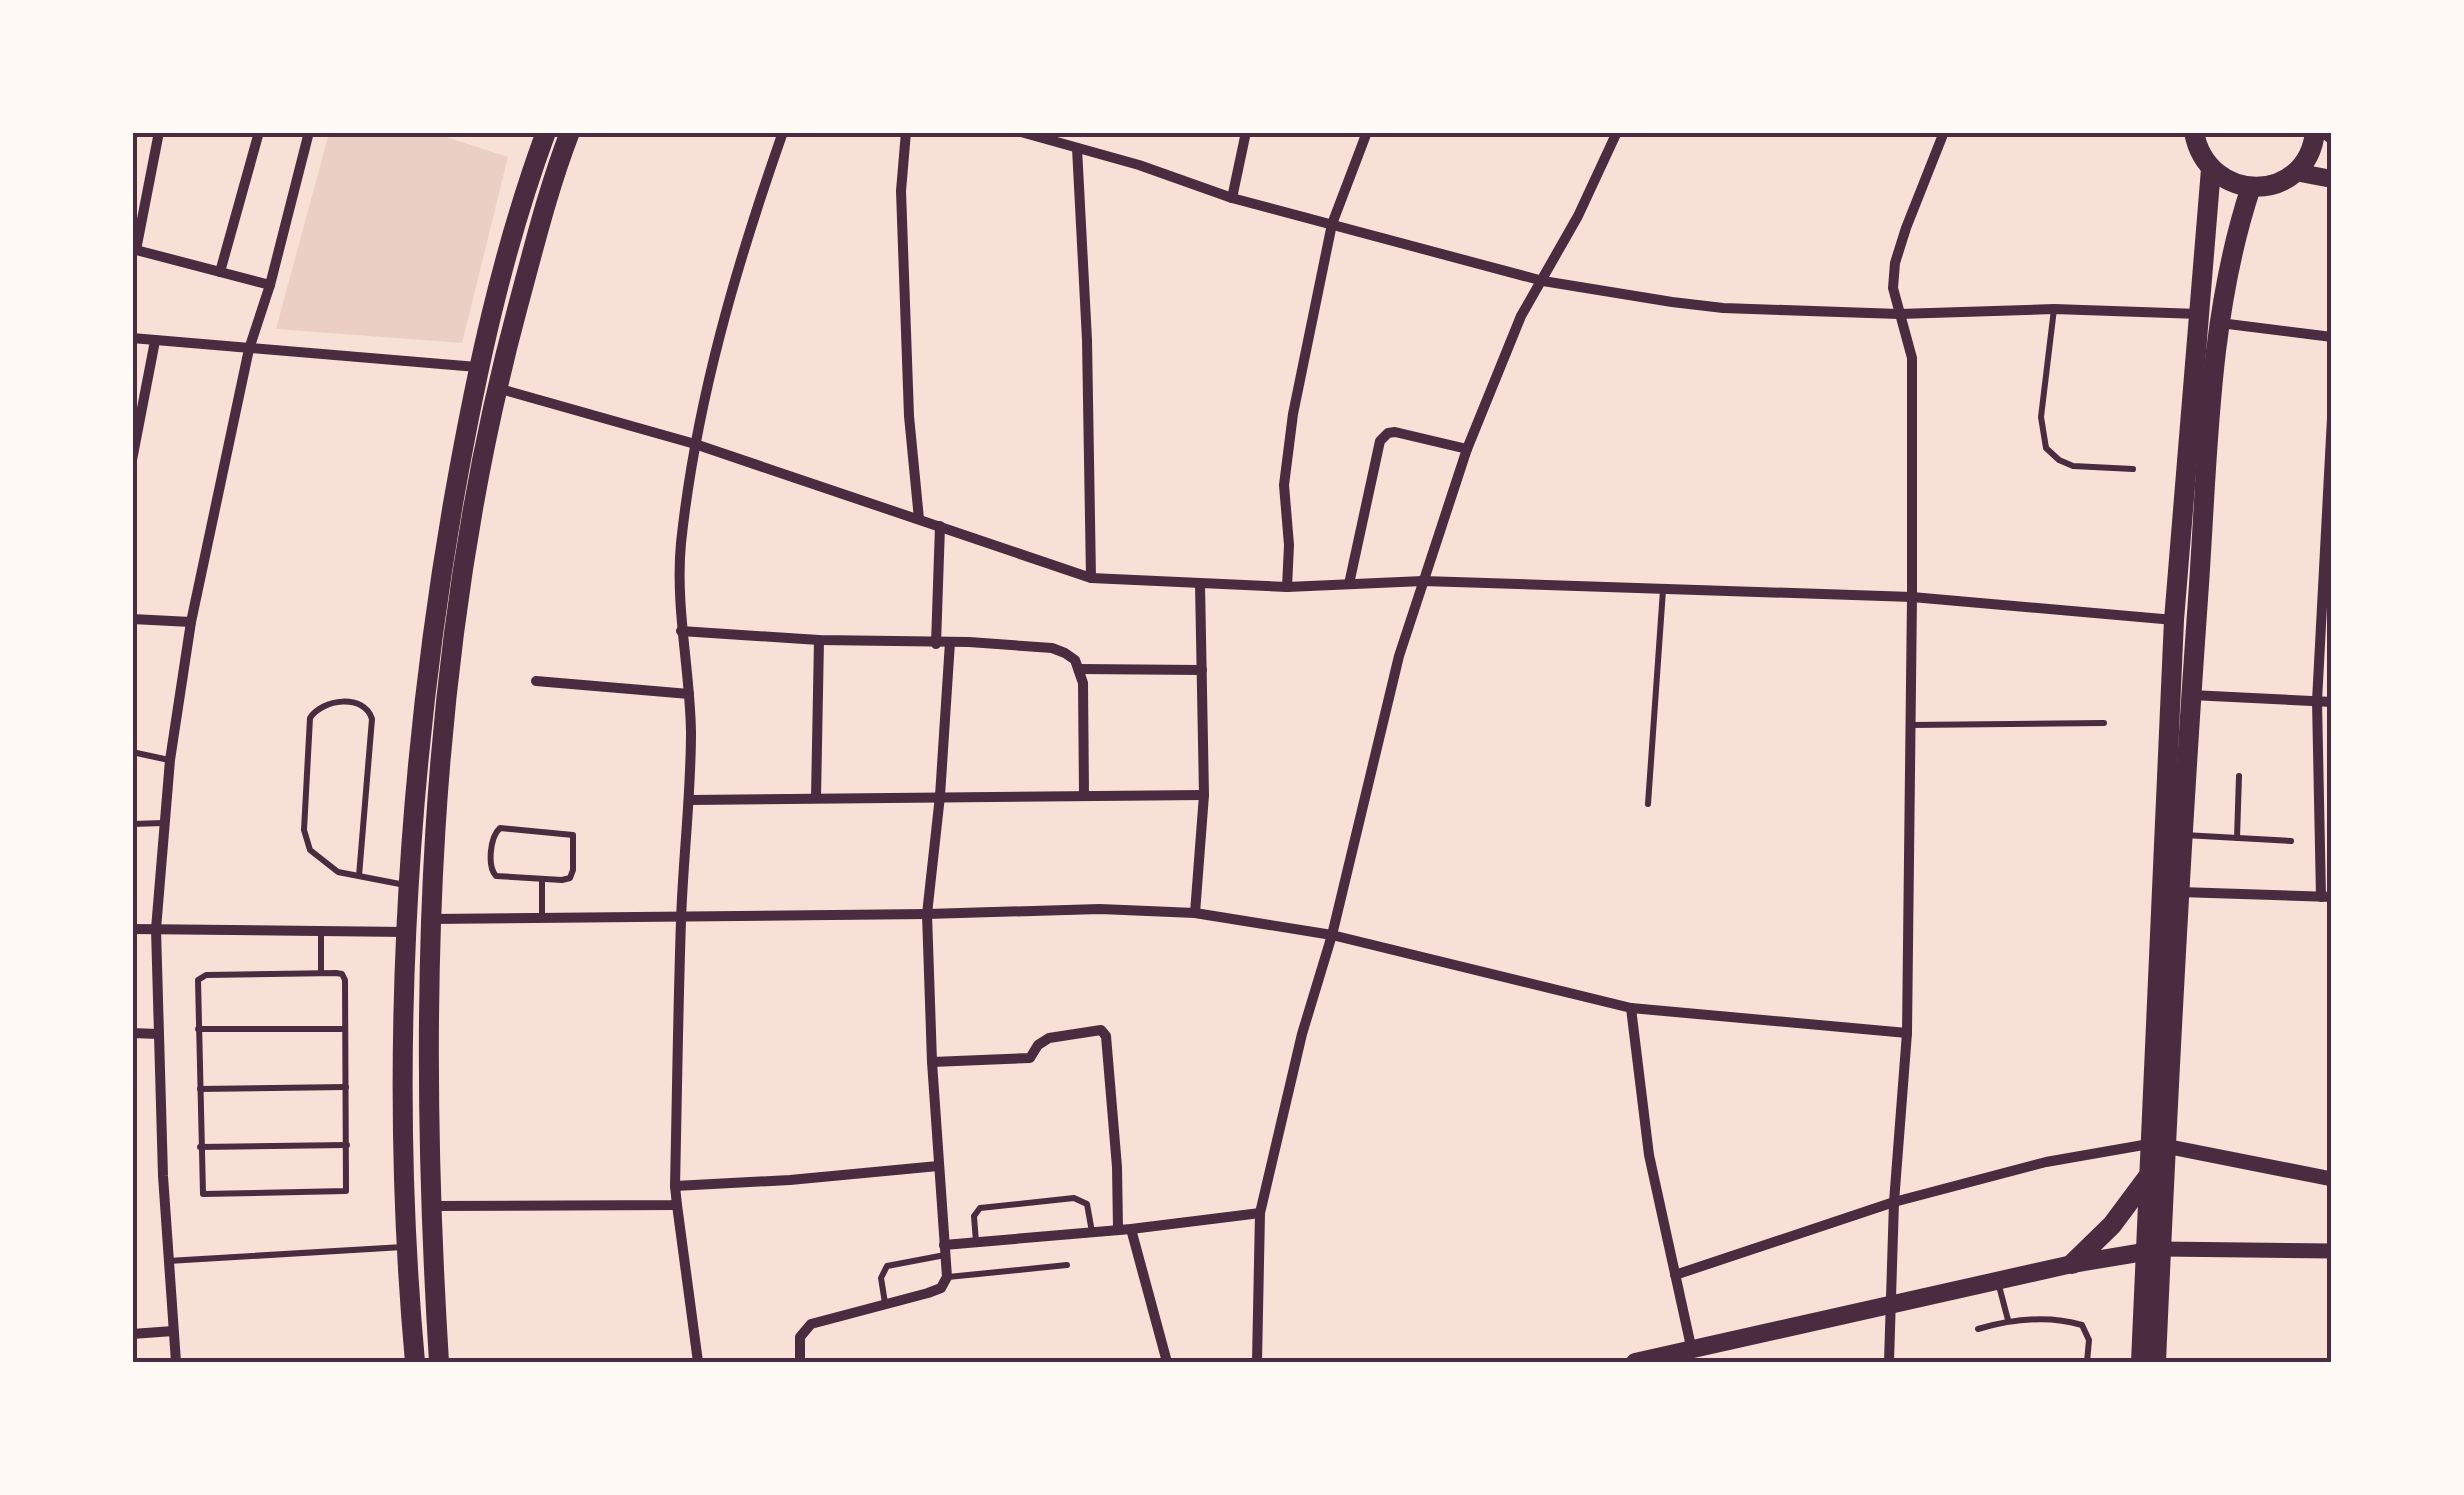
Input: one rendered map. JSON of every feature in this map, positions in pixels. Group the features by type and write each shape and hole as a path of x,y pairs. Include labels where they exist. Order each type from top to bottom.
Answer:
{"main road":[{"path":"415,1362 404,1247 403,1067 421,720 477,367 522,202 546,132"},
{"path":"438,1362 429,1206 428,919 442,726 496,388 544,206 570,132"},
{"path":"2178,132 2222,178 2251,187 2267,186 2295,172 2308,158 2315,132"},
{"path":"2156,1362 2148,1176 2157,1145 2180,892 2209,319 2207,164 2194,132"},
{"path":"2295,172 2332,179"},
{"path":"2140,1362 2153,1251 2174,620 2209,319 2251,187"},
{"path":"2072,1264 2112,1225 2148,1176"},
{"path":"1635,1362 2072,1264 2153,1251"}],"street":[{"path":"159,132 136,250 270,285"},
{"path":"220,272 259,132"},
{"path":"176,1362 168,1261 156,929 170,760 191,622 249,349 270,285 308,132"},
{"path":"698,1362 674,1186 681,917 690,800 681,546 695,444 734,280 783,132"},
{"path":"906,132 901,191 909,416 919,519"},
{"path":"1021,132 1139,165 1232,198 1543,281 1722,308 1899,314 2054,309 2209,319 2332,338"},
{"path":"1232,198 1246,132"},
{"path":"1288,587 1284,484 1310,325 1332,224 1366,132"},
{"path":"1889,1362 1894,1202 1907,1033 1912,597 1912,358 1893,288 1895,263 1944,132"},
{"path":"1257,1362 1260,1212 1399,656 1467,449 1520,316 1578,216 1616,135"},
{"path":"1077,148 1092,578"},
{"path":"132,338 477,367"},
{"path":"132,460 154,341"},
{"path":"496,388 695,444 1092,578 1288,587 1423,581 1912,597 2174,620"},
{"path":"2180,892 2326,897 2318,701 2332,418"},
{"path":"1349,584 1380,441 1395,432 1467,449"},
{"path":"936,644 940,526"},
{"path":"1195,913 1204,794 1200,584"},
{"path":"132,620 191,622"},
{"path":"681,630 819,640 1052,648 1075,660 1080,670 1084,794"},
{"path":"816,798 819,640"},
{"path":"800,1362 800,1337 811,1324 941,1288 947,1277 926,914 940,796 950,642"},
{"path":"1080,670 1202,670"},
{"path":"536,681 689,694"},
{"path":"2191,695 2332,702"},
{"path":"690,800 1204,794"},
{"path":"428,919 1100,909 1195,913 1332,935 1630,1008 1907,1033"},
{"path":"132,929 408,932"},
{"path":"1630,1008 1650,1155 1692,1351"},
{"path":"932,1062 1030,1058 1038,1045 1049,1038 1101,1030 1106,1036 1118,1230"},
{"path":"132,1034 158,1034"},
{"path":"1676,1275 1894,1202 2046,1162 2157,1145 2332,1179"},
{"path":"674,1186 938,1166"},
{"path":"429,1206 677,1205"},
{"path":"944,1250 976,1242 1260,1212"},
{"path":"1131,1228 1167,1362"},
{"path":"2153,1251 2332,1251"},
{"path":"132,1334 173,1331"}],"lane":[{"path":"1602,132 1616,135"},
{"path":"2054,309 2041,417 2046,448 2073,466 2133,468"},
{"path":"1648,804 1663,589"},
{"path":"359,876 372,719 370,711 361,704 335,702 315,710 310,718 304,830 310,850 330,868 359,876 411,886"},
{"path":"1910,725 2104,723"},
{"path":"132,752 170,760"},
{"path":"2238,838 2239,776"},
{"path":"132,824 166,823"},
{"path":"504,828 573,835 570,878 542,880 493,874 496,831 504,828"},
{"path":"2183,836 2291,841"},
{"path":"542,880 542,918"},
{"path":"321,931 321,973"},
{"path":"321,973 340,973 344,977 348,1185 343,1193 210,1196 202,1191 198,984 202,976 321,973"},
{"path":"198,1029 345,1029"},
{"path":"200,1089 346,1086"},
{"path":"200,1146 347,1145"},
{"path":"976,1242 974,1216 980,1208 1074,1198 1087,1204 1092,1232"},
{"path":"168,1261 404,1247"},
{"path":"885,1304 882,1278 887,1266 944,1250"},
{"path":"947,1277 1066,1265"},
{"path":"1998,1281 2008,1320"},
{"path":"1978,1328 2008,1320 2063,1319 2082,1324 2089,1340 2087,1362"}],"shaded area":[{"path":"329,133 434,133 508,157 462,343 276,329"}]}
